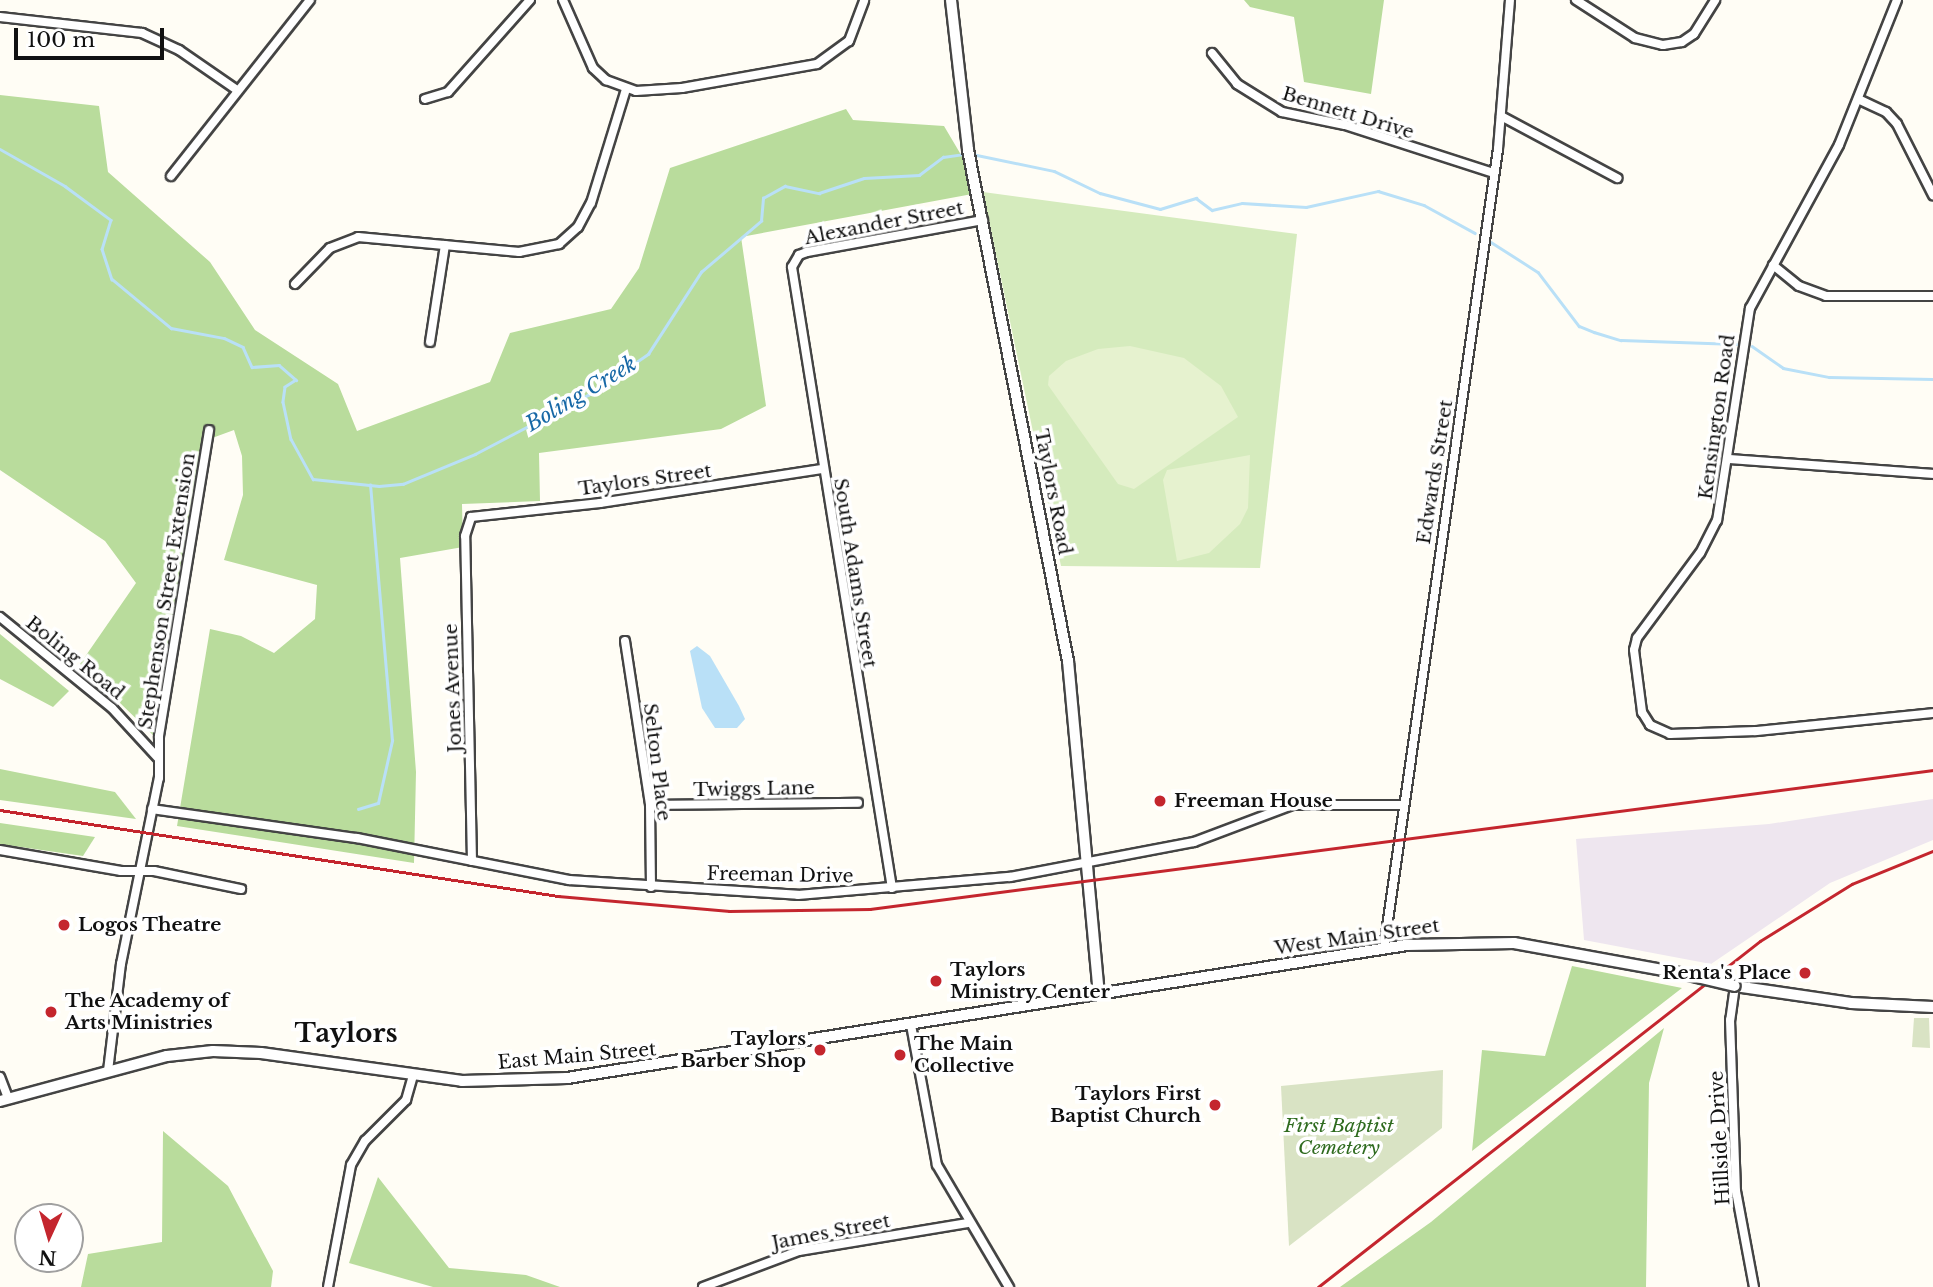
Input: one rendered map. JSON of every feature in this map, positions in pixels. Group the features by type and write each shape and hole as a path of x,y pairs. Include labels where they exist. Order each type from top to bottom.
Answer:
{"street":[{"path":"171,176 310,0"},
{"path":"425,99 448,92 530,0"},
{"path":"562,0 588,61 606,80 626,89 682,88 817,64 849,41 864,1"},
{"name":"Taylors Road","path":"951,0 968,150 1068,661 1089,859 1099,994"},
{"name":"Edwards Street","path":"1384,948 1402,805 1494,173 1510,0"},
{"path":"1576,0 1635,38 1663,45 1682,42 1695,34 1715,0"},
{"name":"Kensington Road","path":"1898,0 1820,183 1773,265 1748,317 1730,459 1711,535 1637,638 1641,706 1646,721 1670,734 1697,734 1933,713"},
{"path":"0,17 142,33 179,50 237,90"},
{"name":"Bennett Drive","path":"1212,53 1237,84 1282,112 1345,125 1494,173"},
{"path":"295,284 315,259 349,239 533,252 569,237 591,203 626,89"},
{"path":"1858,99 1886,112 1897,124 1933,195"},
{"path":"1501,116 1617,177"},
{"name":"Alexander Street","path":"794,262 807,252 982,220"},
{"path":"430,342 444,245"},
{"name":"South Adams Street","path":"794,262 823,469 892,888"},
{"path":"1773,265 1799,286 1826,296 1933,296"},
{"name":"Stephenson Street Extension","path":"108,1071 138,871 159,778 157,757 209,430"},
{"path":"1730,459 1933,474"},
{"name":"Taylors Street","path":"471,517 600,503 823,469"},
{"name":"Jones Avenue","path":"471,517 464,536 472,861"},
{"name":"Boling Road","path":"0,617 112,708 157,757"},
{"name":"Selton Place","path":"625,641 650,805 651,887"},
{"name":"Twiggs Lane","path":"650,805 858,803"},
{"name":"Freeman Drive","path":"152,809 357,838 569,880 799,895 1010,877 1089,859 1194,842 1292,805 1402,805"},
{"path":"0,850 241,889"},
{"name":"West Main Street","path":"911,1026 1384,948 1449,942 1514,943 1735,986 1851,1003 1933,1007"},
{"name":"Hillside Drive","path":"1735,986 1731,1020 1735,1177 1754,1287"},
{"path":"911,1026 937,1165 968,1223 1009,1287"},
{"name":"East Main Street","path":"4,1100 167,1056 246,1052 413,1076 509,1082 566,1077 911,1026"},
{"path":"328,1287 351,1165 365,1141 406,1100 413,1076"},
{"path":"0,1077 4,1100"},
{"name":"James Street","path":"704,1287 799,1251 968,1223"}],"shaded area":[{"path":"1933,799 1933,840 1830,883 1711,964 1584,940 1576,839 1769,824"}],"green space":[{"path":"1244,0 1384,0 1371,94 1304,82 1294,17 1250,7"},
{"path":"0,95 99,106 108,172 210,262 255,330 338,384 357,431 490,382 510,333 611,309 639,268 670,168 846,109 853,120 944,126 983,192 741,237 766,406 721,429 539,453 540,501 462,504 463,547 400,558 416,772 414,863 177,826 210,629 241,636 274,653 315,619 317,585 224,560 243,495 242,456 234,430 204,441 155,737 80,664 136,583 105,541 0,470"},
{"path":"983,192 1297,234 1260,568 1061,566"},
{"path":"1130,346 1184,358 1221,386 1238,417 1134,489 1118,484 1048,385 1049,376 1066,361 1098,349"},
{"path":"1250,455 1248,508 1240,524 1209,553 1177,561 1163,480 1167,470"},
{"path":"0,634 69,691 53,707 0,679"},
{"path":"0,769 115,792 136,819 0,800"},
{"path":"0,823 95,837 83,856 0,844"},
{"path":"1572,966 1682,988 1472,1151 1482,1050 1545,1056"},
{"path":"1914,1018 1929,1018 1930,1048 1912,1047"},
{"path":"1664,1028 1649,1083 1646,1287 1340,1287 1431,1222"},
{"name":"First Baptist Cemetery","path":"1443,1070 1442,1128 1289,1246 1281,1086"},
{"path":"163,1131 228,1186 273,1271 271,1287 81,1287 88,1254 162,1242"},
{"path":"378,1177 449,1268 526,1275 560,1287 433,1287 349,1263"}],"water":[{"path":"697,646 710,656 739,706 745,719 737,728 715,728 702,708 690,651"}],"waterway":[{"name":"Boling Creek","path":"0,149 65,186 111,220 102,249 112,279 171,328 224,338 243,347 252,367 279,365 296,380 285,387 283,402 291,439 313,479 379,486 403,484 475,454 588,395 648,354 701,272 761,221 763,198 785,186 819,193 864,178 919,175 943,157 965,154"},
{"name":"Boling Creek","path":"972,154 1054,171 1100,193 1160,209 1196,198 1212,210 1242,203 1306,207 1378,191 1424,205 1475,233"},
{"name":"Boling Creek","path":"1491,242 1538,272 1579,326 1621,340 1736,344"},
{"name":"Boling Creek","path":"1752,346 1783,368 1829,377 1933,379"},
{"path":"358,809 378,803 392,741 370,485"}],"railway":[{"path":"0,810 558,896 729,911 870,909 1933,770"},
{"path":"1318,1287 1760,941 1852,884 1933,851"}],"place":[{"name":"Freeman House","path":"1160,801"},
{"name":"Logos Theatre","path":"64,925"},
{"name":"Renta's Place","path":"1805,973"},
{"name":"Taylors Ministry Center","path":"936,981"},
{"name":"The Academy of Arts Ministries","path":"51,1012"},
{"name":"Taylors Barber Shop","path":"820,1050"},
{"name":"The Main Collective","path":"900,1055"},
{"name":"Taylors First Baptist Church","path":"1215,1105"}],"district":[{"name":"Taylors","path":"346,1034"}]}
